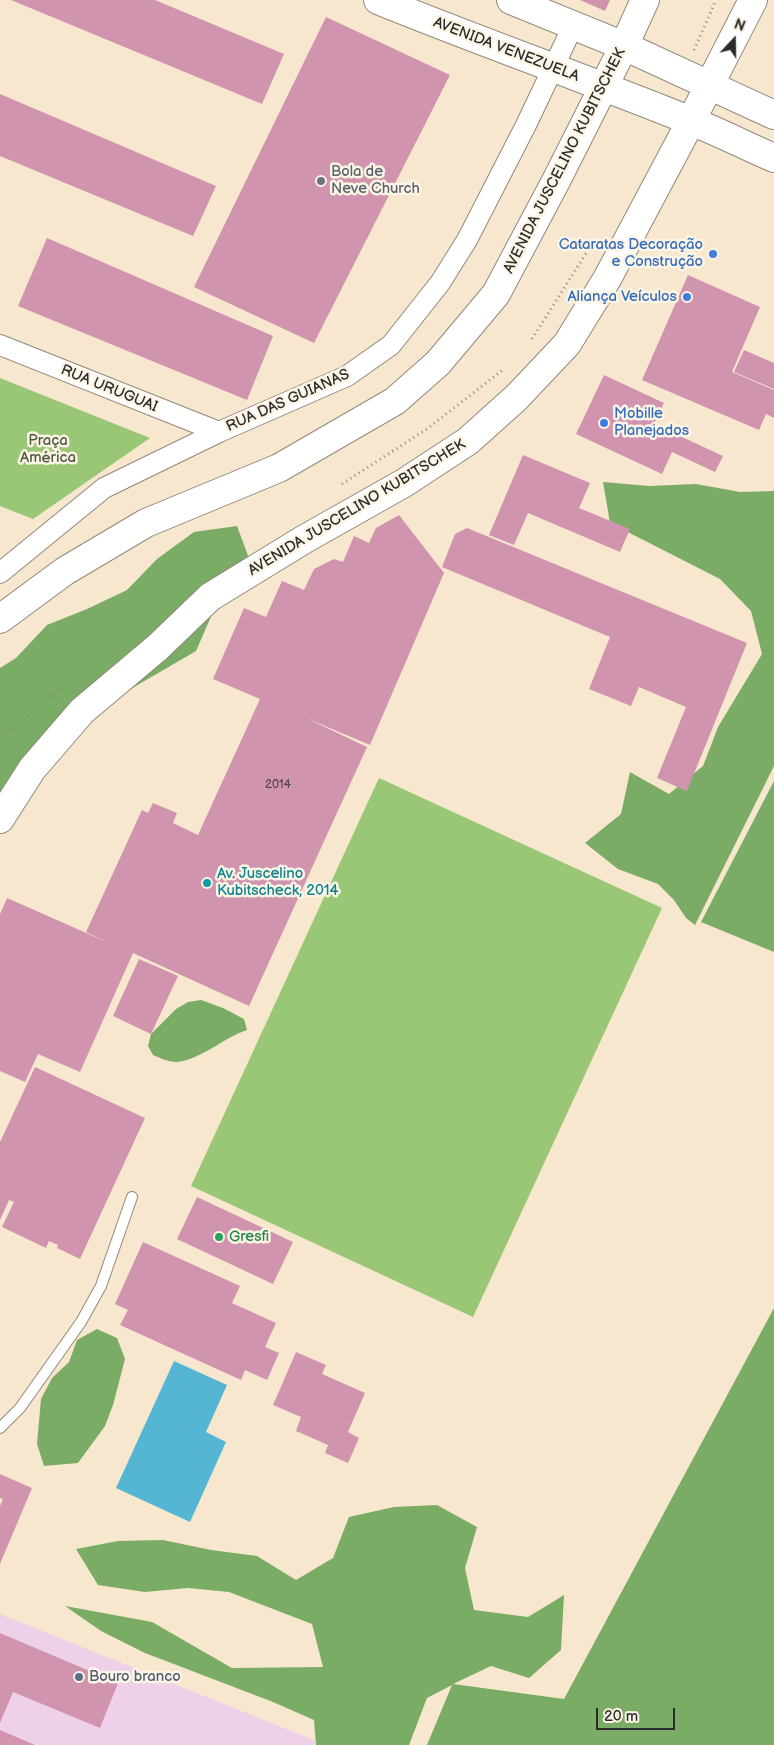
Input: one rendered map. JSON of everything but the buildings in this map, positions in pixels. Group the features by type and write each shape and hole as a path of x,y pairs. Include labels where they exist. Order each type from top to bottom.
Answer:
{"main road":[{"name":"AVENIDA VENEZUELA","path":"378,0 478,40 553,66 691,121 774,158"},
{"path":"511,0 624,46 774,115"},
{"name":"AVENIDA JUSCELINO KUBITSCHEK","path":"0,619 65,571 146,523 279,468 395,401 438,363 496,294 557,179 645,0"},
{"name":"AVENIDA JUSCELINO KUBITSCHEK","path":"0,819 32,769 82,711 158,647 210,597 303,540 404,483 468,442 517,397 567,344 607,279 753,0"}],"street":[{"name":"RUA DAS GUIANAS","path":"0,573 104,488 219,432 347,376 391,345 440,283 467,240 526,125 573,26"},
{"name":"RUA URUGUAI","path":"0,345 219,432"}],"lane":[{"path":"0,1428 20,1408 81,1322 101,1286 132,1197"}],"path":[{"path":"683,74 716,0"},
{"path":"528,346 600,232"},
{"path":"427,429 508,366"}],"shaded area":[{"name":"Bouro branco","path":"0,1614 316,1741 314,1745 0,1745"}],"green space":[{"name":"Praça América","path":"0,378 150,438 33,519 0,506"},
{"path":"603,482 649,486 696,484 740,492 774,491 774,766 695,925 686,918 674,900 658,884 618,869 585,843 621,814 630,772 669,794 703,766 718,727 762,654 751,611 720,579 610,523"},
{"path":"237,526 253,569 213,612 196,651 86,715 0,811 0,668 16,658 47,625 127,590 157,559 194,532"},
{"path":"379,778 662,908 473,1317 191,1186"},
{"path":"774,781 774,952 701,922"},
{"path":"201,1000 223,1008 244,1019 247,1030 203,1053 185,1060 176,1062 164,1060 153,1055 148,1046 151,1034 176,1009 188,1002"},
{"path":"774,1308 774,1745 427,1745 452,1685 427,1698 409,1745 316,1745 314,1720 273,1702 145,1653 101,1631 65,1606 152,1622 232,1668 323,1667 312,1624 229,1592 188,1588 145,1592 98,1585 76,1549 118,1541 163,1540 211,1550 257,1556 296,1580 333,1558 349,1517 394,1507 437,1505 477,1527 465,1568 474,1610 528,1617 564,1595 561,1650 529,1678 491,1666 453,1684 564,1699"},
{"path":"97,1329 117,1338 125,1359 113,1405 105,1426 78,1463 44,1466 37,1444 41,1399 52,1378 69,1362 77,1340"}],"water":[{"path":"174,1361 227,1385 206,1432 226,1442 190,1522 116,1488"}],"place":[{"name":"Bola de Neve Church","path":"321,181"},
{"name":"Cataratas Decoração e Construção","path":"713,254"},
{"name":"Aliança Veículos","path":"687,297"},
{"name":"Mobille Planejados","path":"604,423"},
{"name":"Av. Juscelino Kubitscheck, 2014","path":"207,883"},
{"name":"Gresfi","path":"219,1237"},
{"name":"Bouro branco","path":"79,1677"}]}
